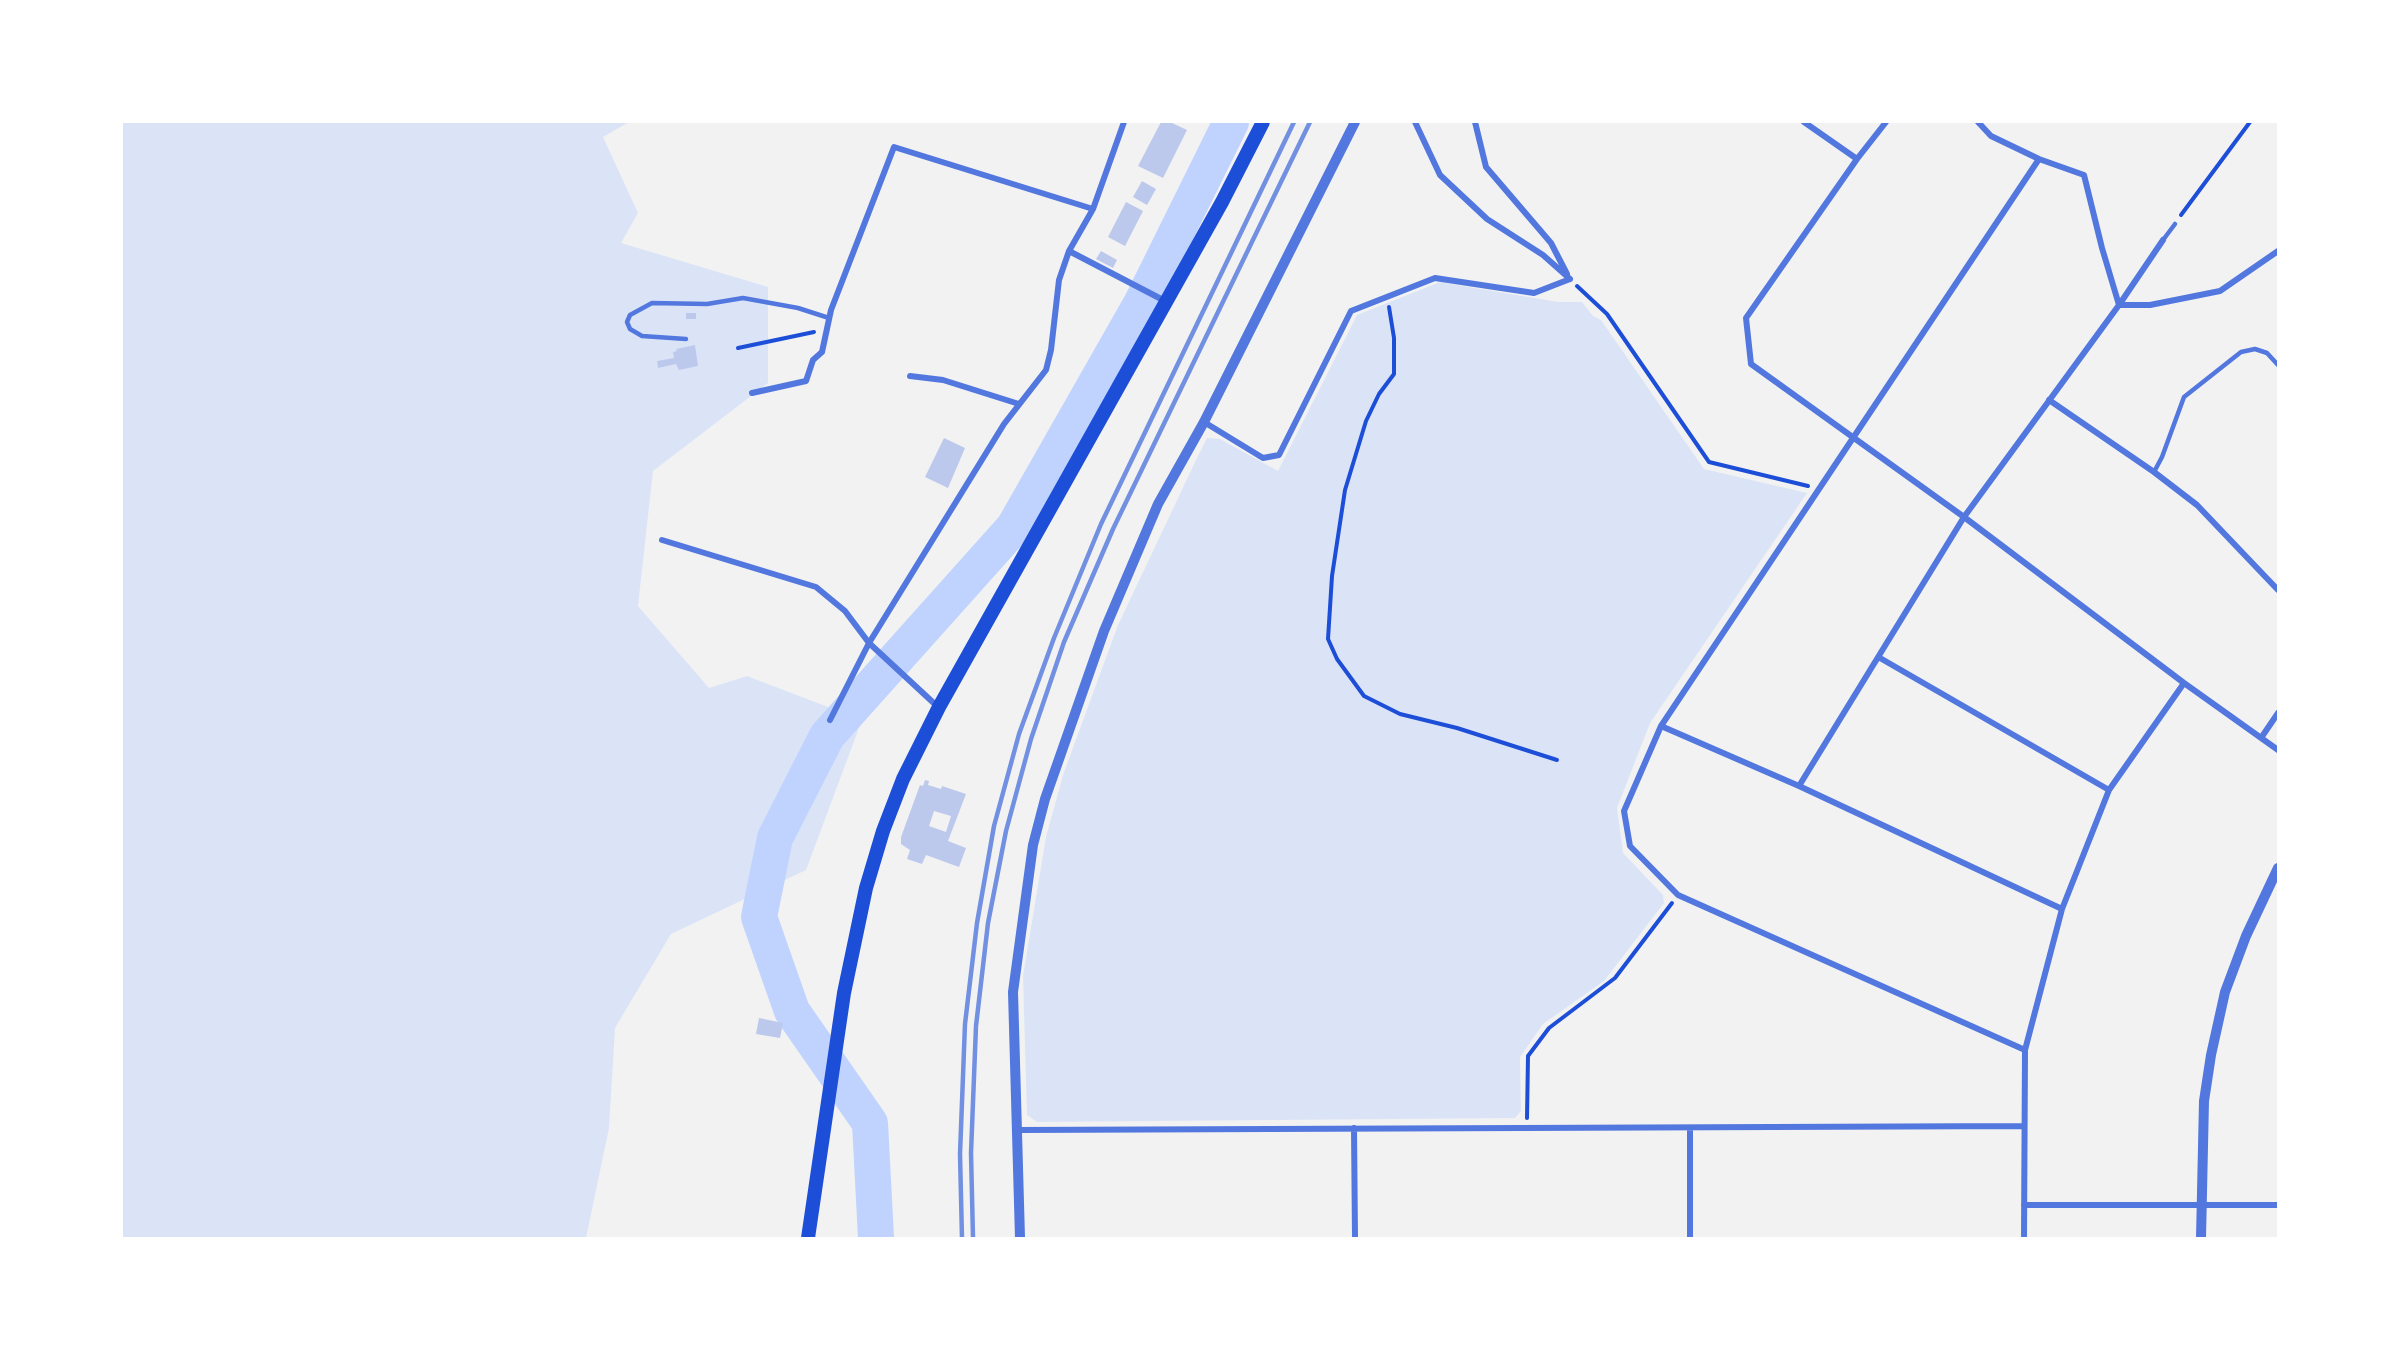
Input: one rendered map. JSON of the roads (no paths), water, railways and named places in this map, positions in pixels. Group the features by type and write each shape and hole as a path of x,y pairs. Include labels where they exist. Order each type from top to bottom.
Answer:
{"main road":[{"path":"808,1239 844,993 866,888 883,831 903,779 939,707 1167,302 1263,122"}],"street":[{"path":"830,720 869,643 1004,424 1046,370 1051,350 1059,280 1069,251 1093,209 1124,122"},
{"path":"1020,1239 1013,992 1033,845 1045,799 1104,631 1158,504 1204,422 1355,122"},
{"path":"1415,122 1440,176 1487,219 1543,255 1570,279"},
{"path":"1475,122 1486,167 1551,243 1570,279"},
{"path":"1804,122 1857,159"},
{"path":"1886,122 1857,159 1746,318 1751,364 1964,517 2184,683 2278,750"},
{"path":"1978,122 1991,136 2039,159 2084,175 2119,305"},
{"path":"752,393 806,381 813,360 822,352 828,330 828,318 894,147 1093,209"},
{"path":"2025,1050 1678,895 1630,846 1624,811 1661,726 1854,440 2039,159"},
{"path":"1799,786 1880,658 1964,517 2119,305 2163,240"},
{"path":"1069,251 1167,302"},
{"path":"2119,305 2150,305 2220,291 2278,251"},
{"path":"1204,422 1263,458 1279,454 1351,311 1435,278 1534,293 1570,279"},
{"path":"910,376 943,380 1019,404"},
{"path":"2049,400 2154,472 2197,505 2278,590"},
{"path":"662,540 816,587 845,611 869,643 939,707"},
{"path":"1880,658 2109,790"},
{"path":"2024,1239 2025,1050 2062,909 2109,790 2184,683"},
{"path":"2261,738 2278,713"},
{"path":"1661,726 1799,786 2062,909"},
{"path":"2201,1239 2204,1101 2213,1045 2229,981 2246,936 2278,868"},
{"path":"1018,1130 2024,1126"},
{"path":"1354,1128 1355,1239"},
{"path":"1690,1128 1690,1239"},
{"path":"2024,1205 2278,1205"}],"lane":[{"path":"2163,240 2175,224"},
{"path":"686,339 642,336 630,329 627,322 630,315 652,303 707,304 743,298 798,308 828,318"},
{"path":"2154,472 2162,457 2184,397 2241,352 2255,349 2267,353 2278,365"}],"waterway":[{"path":"876,1238 870,1123 792,1011 759,917 775,838 827,736 1014,527 1141,304 1231,122"}],"railway":[{"path":"962,1238 960,1154 965,1024 977,923 994,826 1019,734 1054,638 1101,524 1294,122"},
{"path":"973,1238 971,1153 976,1026 988,923 1006,831 1031,739 1064,642 1113,529 1310,122"}]}
